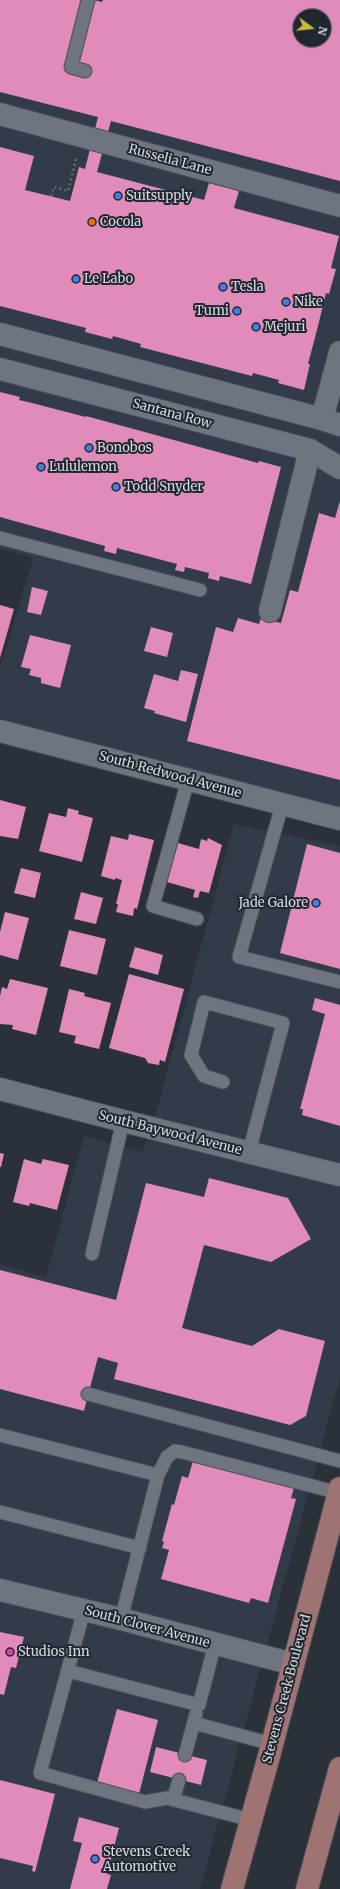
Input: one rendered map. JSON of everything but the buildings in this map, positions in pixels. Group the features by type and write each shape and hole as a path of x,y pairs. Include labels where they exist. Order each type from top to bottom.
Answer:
{"main road":[{"name":"Stevens Creek Boulevard","path":"232,1889 339,1491"},
{"path":"307,1889 340,1768"}],"street":[{"name":"Russelia Lane","path":"0,114 340,206"},
{"path":"0,334 331,422 340,352"},
{"name":"Santana Row","path":"0,369 310,450 340,468"},
{"path":"270,611 310,450"},
{"name":"South Redwood Avenue","path":"0,731 340,820"},
{"name":"South Baywood Avenue","path":"0,1088 123,1121 340,1175"},
{"name":"South Clover Avenue","path":"0,1590 121,1619 293,1664"}],"lane":[{"path":"85,71 71,67 88,0"},
{"path":"0,538 200,590"},
{"path":"188,780 154,906 197,920"},
{"path":"282,804 239,957 340,982"},
{"path":"223,1082 204,1076 191,1055 204,1002 283,1024 249,1152"},
{"path":"92,1254 123,1121"},
{"path":"88,1394 340,1461"},
{"path":"0,1435 158,1475"},
{"path":"121,1619 158,1475 167,1457 175,1451 339,1491"},
{"path":"0,1512 140,1548"},
{"path":"84,1610 40,1774 145,1802 167,1798 251,1820"},
{"path":"185,1755 214,1644"},
{"path":"68,1671 199,1705"},
{"path":"194,1723 272,1744"},
{"path":"173,1800 179,1780"}],"path":[{"path":"51,196 54,187 68,191 76,159"}],"shaded area":[{"path":"0,0 340,0 340,814 0,724 0,668 33,558 0,549"},
{"path":"234,824 340,846 340,1378 200,1889 0,1889 0,1265 46,1277 84,1136 142,1152 159,1102"}],"place":[{"name":"Suitsupply","path":"118,196"},
{"name":"Cocola","path":"92,222"},
{"name":"Le Labo","path":"76,279"},
{"name":"Tesla","path":"223,287"},
{"name":"Nike","path":"286,302"},
{"name":"Tumi","path":"237,311"},
{"name":"Mejuri","path":"256,327"},
{"name":"Bonobos","path":"89,448"},
{"name":"Lululemon","path":"41,467"},
{"name":"Todd Snyder","path":"116,487"},
{"name":"Jade Galore","path":"316,903"},
{"name":"Studios Inn","path":"10,1652"},
{"name":"Stevens Creek Automotive","path":"95,1859"}]}
